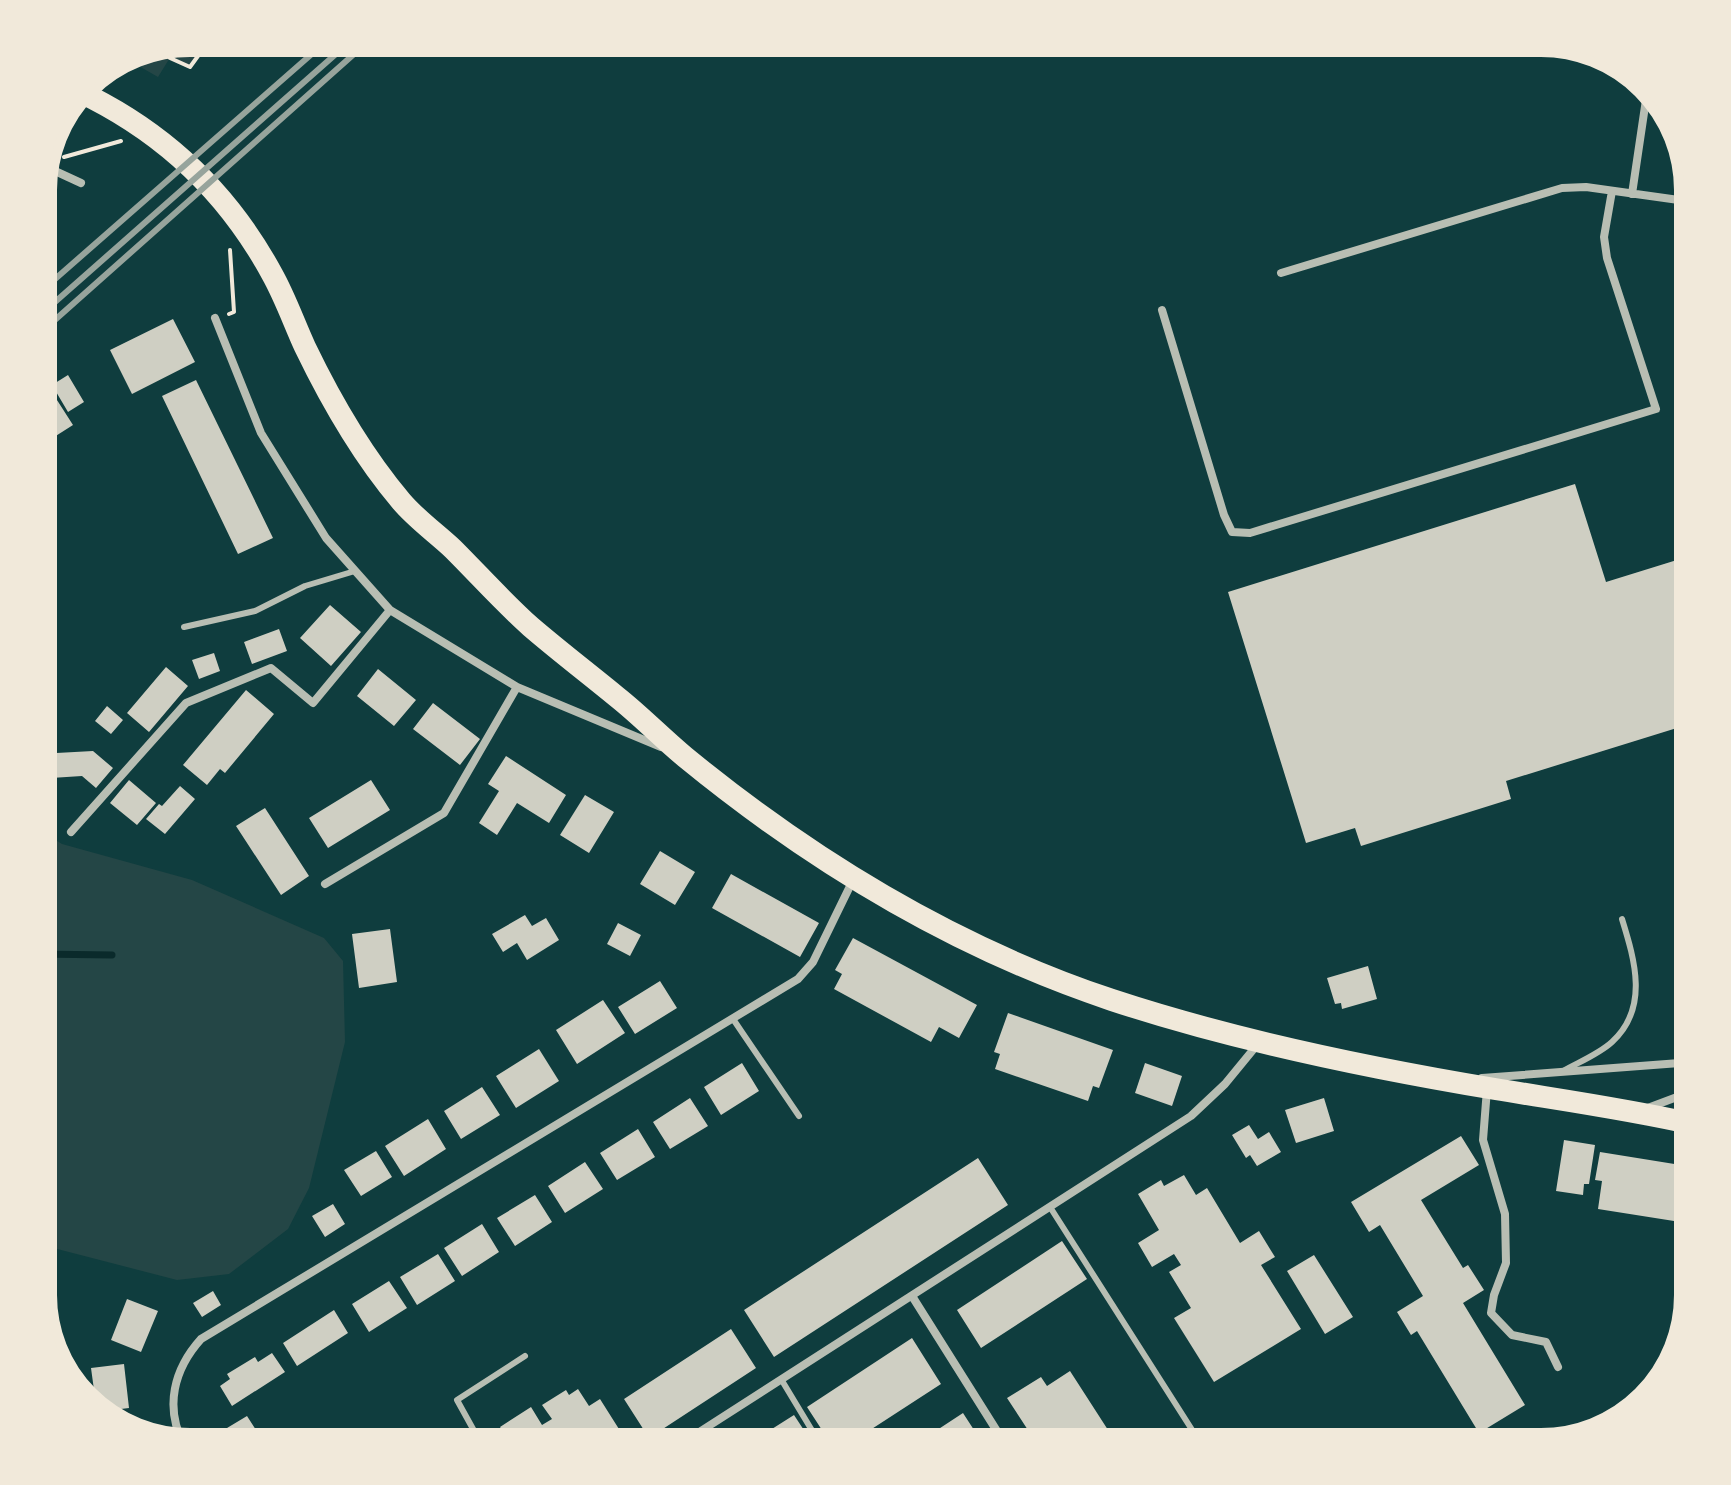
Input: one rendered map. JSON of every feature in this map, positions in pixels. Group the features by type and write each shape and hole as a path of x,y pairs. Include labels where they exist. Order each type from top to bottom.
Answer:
{"highway":[{"path":"89,97 136,122 159,139 225,202 276,279 307,351 365,455 404,505 530,626 626,704 684,757 853,880 957,936 1044,976 1116,1002 1260,1041 1487,1088 1679,1121"}],"street":[{"path":"1632,194 1646,101"},
{"path":"54,171 81,183"},
{"path":"1281,273 1562,188 1586,187 1679,200"},
{"path":"1162,310 1224,515 1232,532 1250,533 1656,409 1607,258 1604,237 1612,191"},
{"path":"215,318 261,433 326,538 390,610 517,687 684,757"},
{"path":"71,832 186,703 271,668 313,703 390,610"},
{"path":"325,884 444,813 517,687"},
{"path":"179,1432 174,1418 173,1398 177,1376 187,1355 201,1339 733,1019 807,971 853,880"},
{"path":"698,1433 1191,1116 1225,1084 1260,1041"},
{"path":"1453,1080 1679,1063"},
{"path":"1487,1088 1483,1140 1505,1214 1506,1263 1491,1313 1512,1335 1546,1342 1558,1367"},
{"path":"1637,1112 1679,1096"},
{"path":"912,1296 998,1433"}],"lane":[{"path":"184,627 255,611 305,586 355,571"},
{"path":"1563,1071 1611,1042 1629,1019 1637,992 1635,961 1622,919"},
{"path":"733,1019 799,1116"},
{"path":"1050,1207 1194,1433"},
{"path":"475,1433 457,1400 525,1356"},
{"path":"781,1379 814,1433"}],"path":[{"path":"170,58 190,67 201,52"},
{"path":"58,158 159,139"},
{"path":"215,318 234,312 225,202"}],"shaded area":[{"path":"198,52 193,62 187,65 171,56 158,77 135,64 163,55"},
{"path":"52,838 62,844 192,880 324,938 343,961 345,1042 309,1188 288,1229 229,1274 177,1280 52,1248"}],"building":[{"path":"173,319 195,362 132,394 110,350"},
{"path":"68,375 84,402 68,412 52,385"},
{"path":"196,380 273,538 238,554 162,396"},
{"path":"52,392 73,425 52,438"},
{"path":"1575,484 1606,582 1679,559 1679,727 1506,781 1511,799 1361,846 1355,828 1306,843 1228,592"},
{"path":"330,605 361,632 331,666 300,638"},
{"path":"279,629 287,651 252,664 244,642"},
{"path":"214,653 220,671 199,679 192,660"},
{"path":"166,667 188,686 149,732 127,713"},
{"path":"378,669 416,700 394,726 357,696"},
{"path":"246,690 274,714 225,773 220,769 207,785 183,765"},
{"path":"433,703 480,739 460,765 413,729"},
{"path":"107,706 123,720 111,734 95,721"},
{"path":"93,751 113,768 96,788 82,776 52,778 52,753"},
{"path":"506,756 566,795 549,823 517,803 497,835 479,823 499,791 488,784"},
{"path":"129,780 156,803 137,825 110,803"},
{"path":"371,780 390,810 328,848 309,818"},
{"path":"180,786 195,799 165,834 146,819"},
{"path":"585,795 614,812 589,853 560,835"},
{"path":"265,808 309,876 281,895 236,826"},
{"path":"660,851 695,872 675,905 640,884"},
{"path":"731,874 819,923 800,957 712,908"},
{"path":"525,915 532,926 546,918 559,940 527,960 517,943 503,952 492,934"},
{"path":"618,923 641,935 630,956 607,944"},
{"path":"390,929 397,982 359,988 352,934"},
{"path":"853,938 977,1005 959,1038 939,1027 931,1042 834,989 842,974 835,970"},
{"path":"1368,966 1377,999 1342,1009 1341,1003 1335,1004 1327,978"},
{"path":"660,981 677,1008 635,1034 618,1007"},
{"path":"603,1000 625,1033 577,1064 556,1030"},
{"path":"1008,1013 1113,1050 1099,1088 1093,1086 1088,1101 995,1069 1000,1054 994,1052"},
{"path":"539,1049 559,1081 516,1108 496,1076"},
{"path":"742,1063 759,1091 721,1115 704,1087"},
{"path":"1145,1063 1182,1076 1172,1106 1135,1093"},
{"path":"482,1087 500,1115 461,1139 444,1111"},
{"path":"690,1098 708,1126 670,1149 653,1122"},
{"path":"1324,1098 1334,1131 1296,1143 1285,1110"},
{"path":"428,1119 446,1149 404,1176 385,1146"},
{"path":"1249,1125 1258,1139 1269,1132 1281,1152 1257,1166 1250,1155 1246,1158 1232,1135"},
{"path":"638,1129 655,1157 617,1180 600,1153"},
{"path":"1461,1136 1479,1165 1421,1200 1463,1268 1468,1265 1484,1290 1463,1303 1525,1405 1479,1433 1417,1331 1411,1335 1397,1312 1423,1296 1380,1225 1369,1232 1351,1202"},
{"path":"1564,1140 1595,1145 1589,1184 1584,1184 1583,1195 1556,1191"},
{"path":"376,1151 392,1177 361,1196 344,1170"},
{"path":"1600,1152 1679,1165 1679,1222 1598,1209 1602,1181 1595,1180"},
{"path":"978,1158 1008,1205 774,1357 744,1310"},
{"path":"585,1162 603,1189 565,1213 548,1186"},
{"path":"1184,1175 1196,1195 1207,1188 1240,1243 1259,1231 1275,1257 1261,1265 1301,1329 1214,1382 1174,1318 1191,1308 1169,1272 1181,1265 1174,1254 1152,1267 1138,1243 1159,1230 1138,1194 1161,1180 1164,1186"},
{"path":"535,1195 552,1222 515,1246 497,1218"},
{"path":"333,1204 345,1224 325,1237 312,1216"},
{"path":"482,1224 499,1252 462,1276 444,1248"},
{"path":"1062,1241 1087,1279 981,1348 957,1310"},
{"path":"438,1254 455,1281 417,1305 400,1277"},
{"path":"1314,1255 1353,1317 1325,1334 1287,1271"},
{"path":"389,1281 407,1308 369,1332 352,1304"},
{"path":"213,1291 221,1305 202,1317 193,1303"},
{"path":"127,1299 158,1311 141,1352 111,1340"},
{"path":"334,1310 348,1333 297,1366 283,1343"},
{"path":"731,1329 756,1368 657,1433 646,1433 624,1399"},
{"path":"912,1338 941,1384 866,1433 824,1433 807,1407"},
{"path":"272,1353 285,1372 232,1406 220,1386 230,1379 227,1374 255,1357 258,1362"},
{"path":"124,1364 129,1408 113,1410 99,1399 95,1394 91,1368"},
{"path":"1070,1371 1110,1433 1030,1433 1007,1398 1041,1377 1047,1386"},
{"path":"578,1389 589,1406 600,1399 621,1433 504,1433 500,1427 531,1407 542,1425 552,1419 542,1405 566,1390 569,1395"},
{"path":"963,1413 976,1433 933,1433"},
{"path":"794,1415 806,1433 766,1433"},
{"path":"247,1416 258,1433 223,1433"}],"waterway":[{"path":"52,954 112,955"}],"railway":[{"path":"52,282 314,52"},
{"path":"52,305 338,52"},
{"path":"52,323 356,52"}]}
